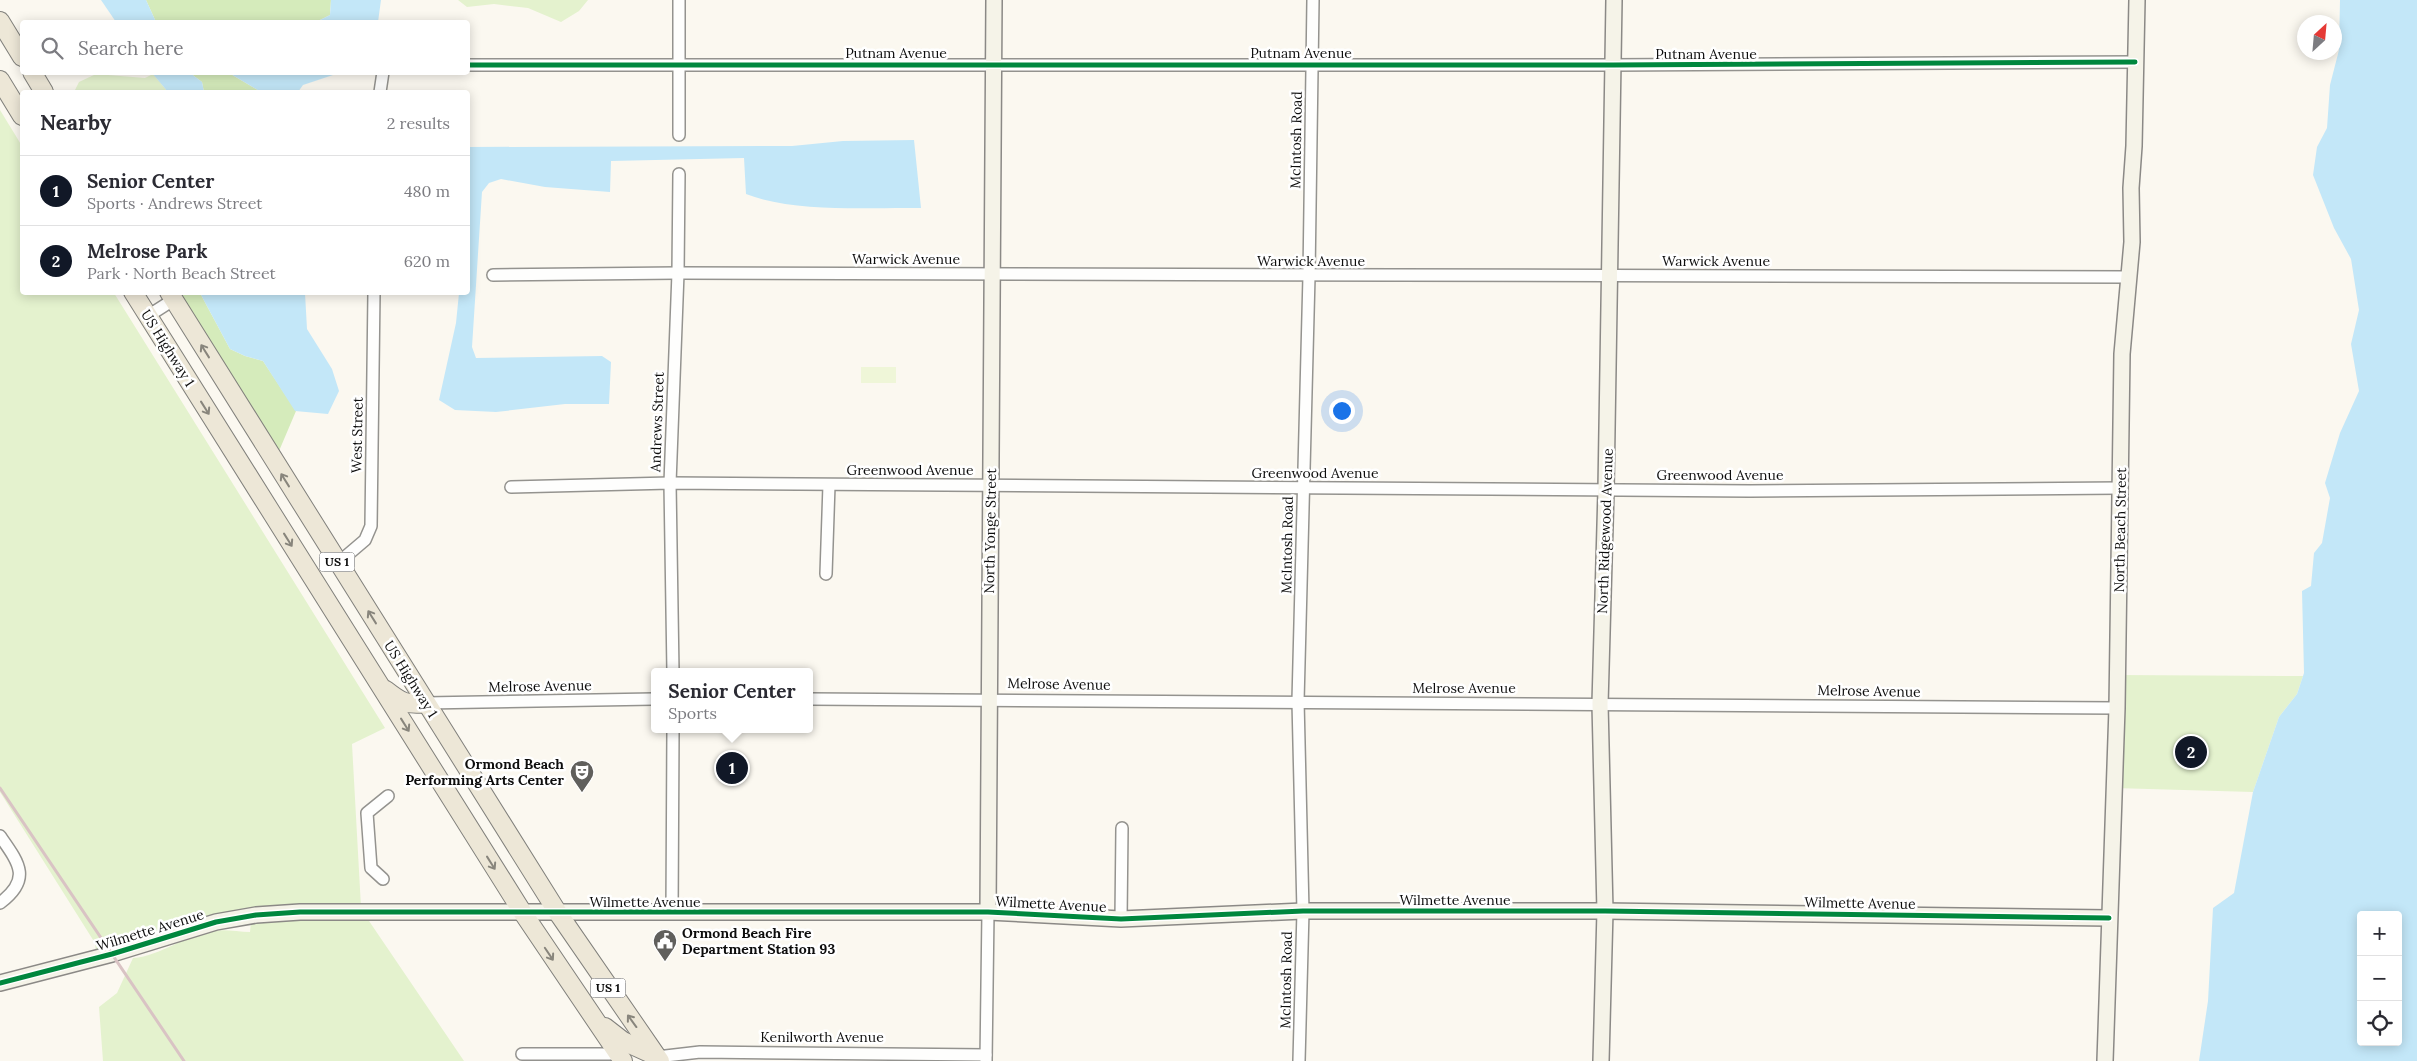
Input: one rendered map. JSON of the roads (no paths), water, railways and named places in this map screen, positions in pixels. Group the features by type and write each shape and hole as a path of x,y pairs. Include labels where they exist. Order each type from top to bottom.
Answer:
{"main road":[{"path":"0,21 20,54"},
{"path":"34,75 43,90"},
{"path":"0,80 20,113"},
{"name":"US Highway 1","path":"135,295 522,913 621,1058"},
{"name":"US Highway 1","path":"171,296 558,913 653,1060"},
{"path":"379,684 402,703 412,705 426,703"},
{"path":"594,1020 653,1060"},
{"path":"621,1058 653,1060"}],"street":[{"path":"679,0 679,135"},
{"name":"North Yonge Street","path":"986,1058 994,0"},
{"name":"McIntosh Road","path":"1299,1061 1303,911 1298,702 1309,276 1313,0"},
{"name":"North Ridgewood Avenue","path":"1602,1061 1605,910 1600,704 1606,490 1614,0"},
{"name":"North Beach Street","path":"2105,1061 2117,708 2122,354 2130,277 2136,0"},
{"name":"Putnam Avenue","path":"470,64 1613,65 2135,62"},
{"path":"380,90 383,75"},
{"name":"Andrews Street","path":"673,668 670,483 678,273 679,174"},
{"name":"Warwick Avenue","path":"492,275 678,273 2130,277"},
{"name":"West Street","path":"338,563 366,540 371,526 374,295"},
{"path":"148,316 171,296"},
{"name":"Greenwood Avenue","path":"511,487 670,483 1750,491 2120,488"},
{"path":"826,574 828,485"},
{"name":"Melrose Avenue","path":"426,703 651,699"},
{"name":"Melrose Avenue","path":"813,699 2117,708"},
{"path":"672,913 673,733"},
{"path":"382,879 371,868 366,813 388,796"},
{"path":"1121,919 1122,828"},
{"path":"0,836 16,860 21,874 16,889 0,903"},
{"name":"Wilmette Avenue","path":"0,983 112,954 216,922 256,915 300,912 988,912 1121,919 1303,911 1605,910 2109,918"},
{"name":"Kenilworth Avenue","path":"653,1060 700,1052 861,1057 986,1058"},
{"path":"522,1054 621,1058"}],"water":[{"path":"101,0 146,0 155,20 115,20"},
{"path":"331,0 381,0 378,20 320,20 330,15"},
{"path":"2340,0 2417,0 2417,1061 2199,1061 2208,1001 2213,908 2234,893 2253,792 2279,717 2297,694 2304,673 2302,591 2311,586 2314,553 2322,543 2330,498 2325,483 2340,433 2359,391 2351,344 2359,310 2351,259 2334,228 2313,175 2317,147 2327,128 2330,85 2336,60 2342,60"},
{"path":"154,75 193,75 202,82 204,90 166,90"},
{"path":"232,75 333,75 303,85 299,90 258,90"},
{"path":"914,140 921,208 809,207 765,200 746,194 744,158 611,161 610,192 545,187 501,179 489,183 482,192 472,347 476,358 602,356 611,362 609,404 565,404 496,412 455,410 439,400 456,323 459,295 470,295 470,147 792,146 843,141"},
{"path":"201,295 305,295 307,329 332,369 339,391 328,414 295,411 263,361 230,349"}],"railway":[{"path":"0,788 184,1061"}],"place":[{"name":"Melrose Park","path":"2191,752"},
{"name":"Senior Center","path":"732,768"},
{"name":"Ormond Beach Performing Arts Center","path":"582,793"},
{"name":"Ormond Beach Fire Department Station 93","path":"665,962"}]}
